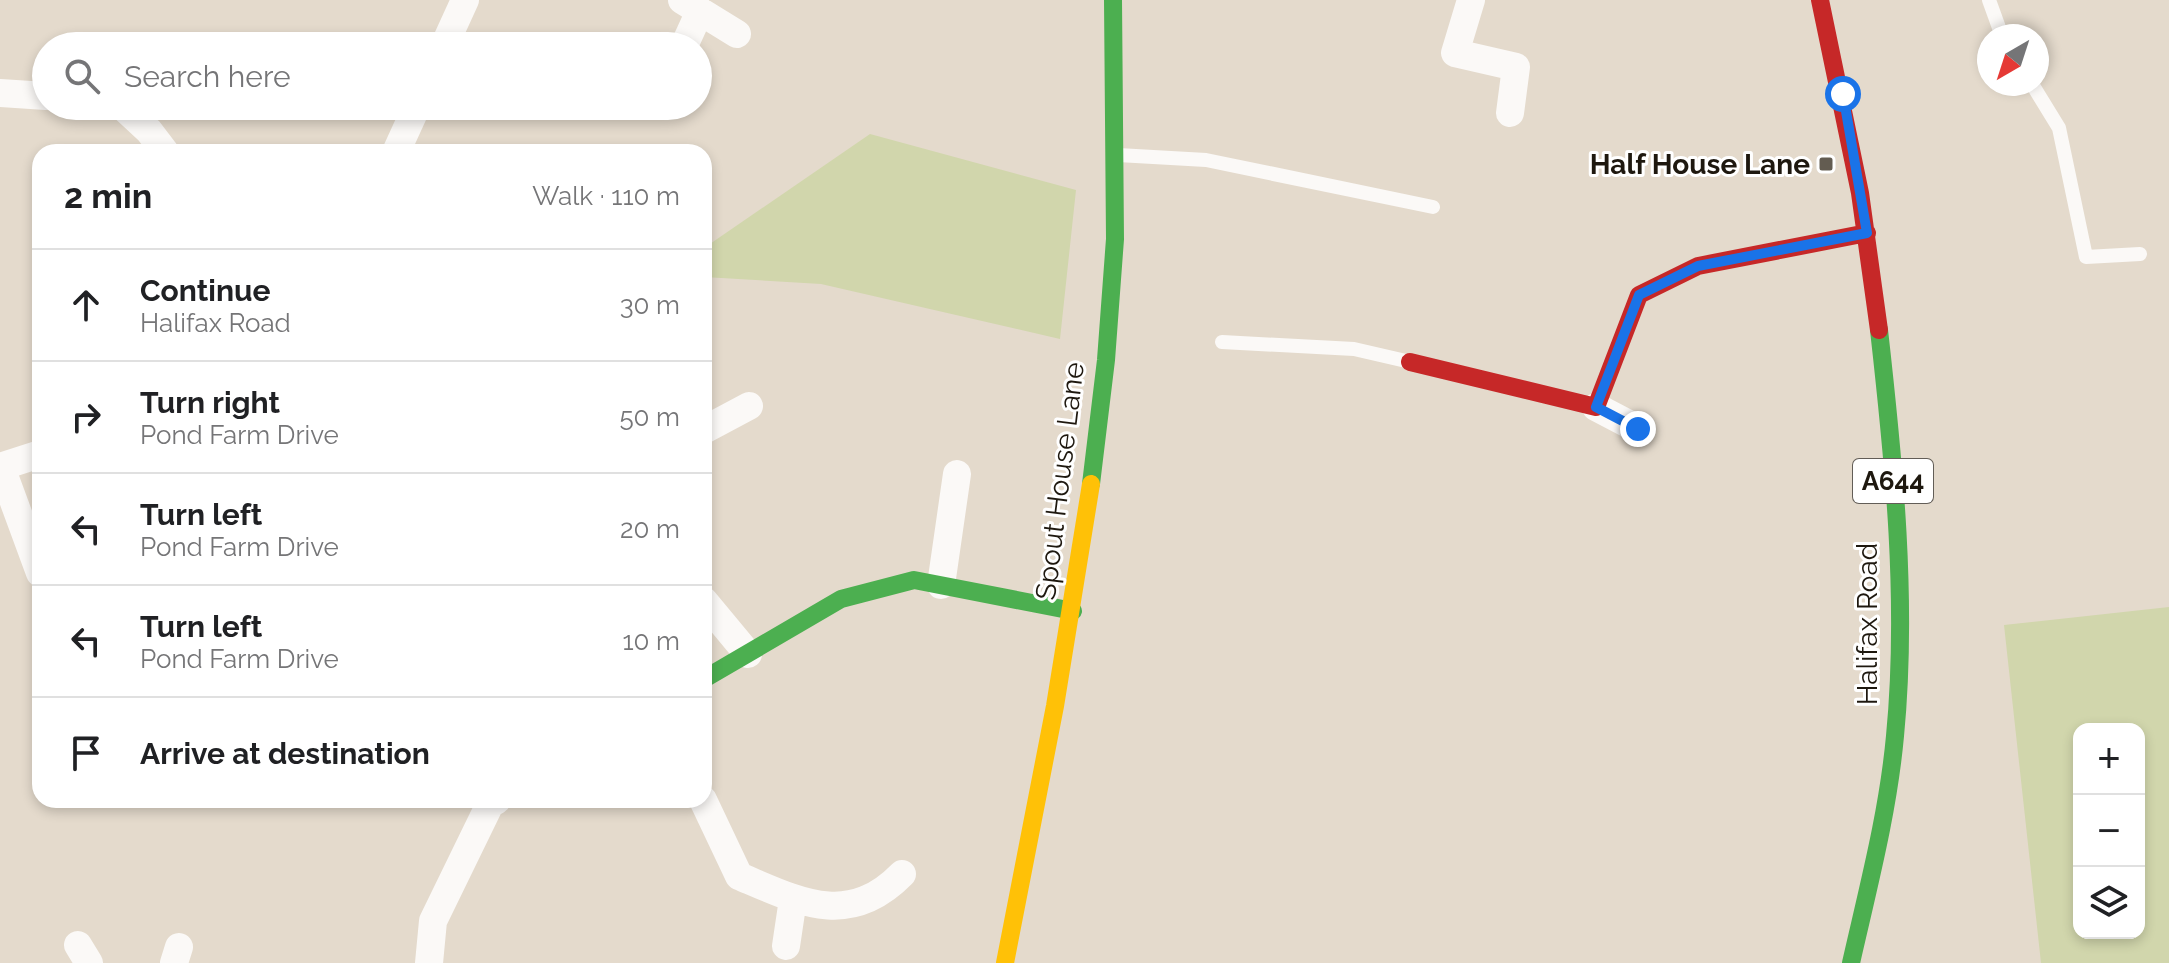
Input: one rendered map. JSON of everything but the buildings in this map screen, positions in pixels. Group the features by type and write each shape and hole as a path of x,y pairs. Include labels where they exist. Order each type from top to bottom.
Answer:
{"street":[{"path":"450,32 465,0"},
{"name":"Spout House Lane","path":"1005,963 1073,611 1113,272 1113,0"},
{"path":"1471,0 1455,53 1516,67 1510,113"},
{"name":"Halifax Road","path":"1820,0 1843,94 1867,233 1889,401 1901,621 1892,768 1851,963"},
{"path":"686,32 691,6 737,34"},
{"path":"0,93 32,95"},
{"path":"137,120 159,144"},
{"path":"400,144 411,120"},
{"path":"1596,407 1639,295 1698,266 1867,233"},
{"path":"1410,362 1596,407 1638,429"},
{"path":"712,426 749,406"},
{"path":"32,457 0,467 32,552"},
{"path":"941,585 957,474"},
{"path":"712,674 841,599 914,580 1073,611"},
{"path":"712,611 748,654"},
{"path":"429,963 433,921 488,808"},
{"path":"707,808 739,876 793,899 848,907 882,895 902,874"},
{"path":"786,946 793,899"}],"lane":[{"path":"1989,0 1998,24"},
{"path":"2041,96 2059,128 2086,257 2140,254"},
{"path":"1113,154 1206,160 1433,207"},
{"path":"1222,342 1354,349 1410,362"}],"green space":[{"path":"870,134 1076,190 1060,339 821,284 712,277 712,243"},
{"path":"2169,607 2169,963 2041,963 2004,625"}],"traffic: fast":[{"path":"1091,484 1106,360 1115,239 1113,0"},
{"path":"1851,963 1888,793 1899,686 1898,533 1879,330"},
{"path":"712,674 841,599 914,580 1073,611"}],"traffic: slow":[{"path":"1005,963 1055,706 1091,484"}],"traffic: jam":[{"path":"1820,0 1860,193 1879,330"},
{"path":"1410,362 1596,407 1639,295 1698,266 1867,233"}],"place":[{"name":"Half House Lane","path":"1826,164"}],"route":[{"path":"1638,429 1596,407 1639,295 1698,266 1867,233 1843,94"}]}
